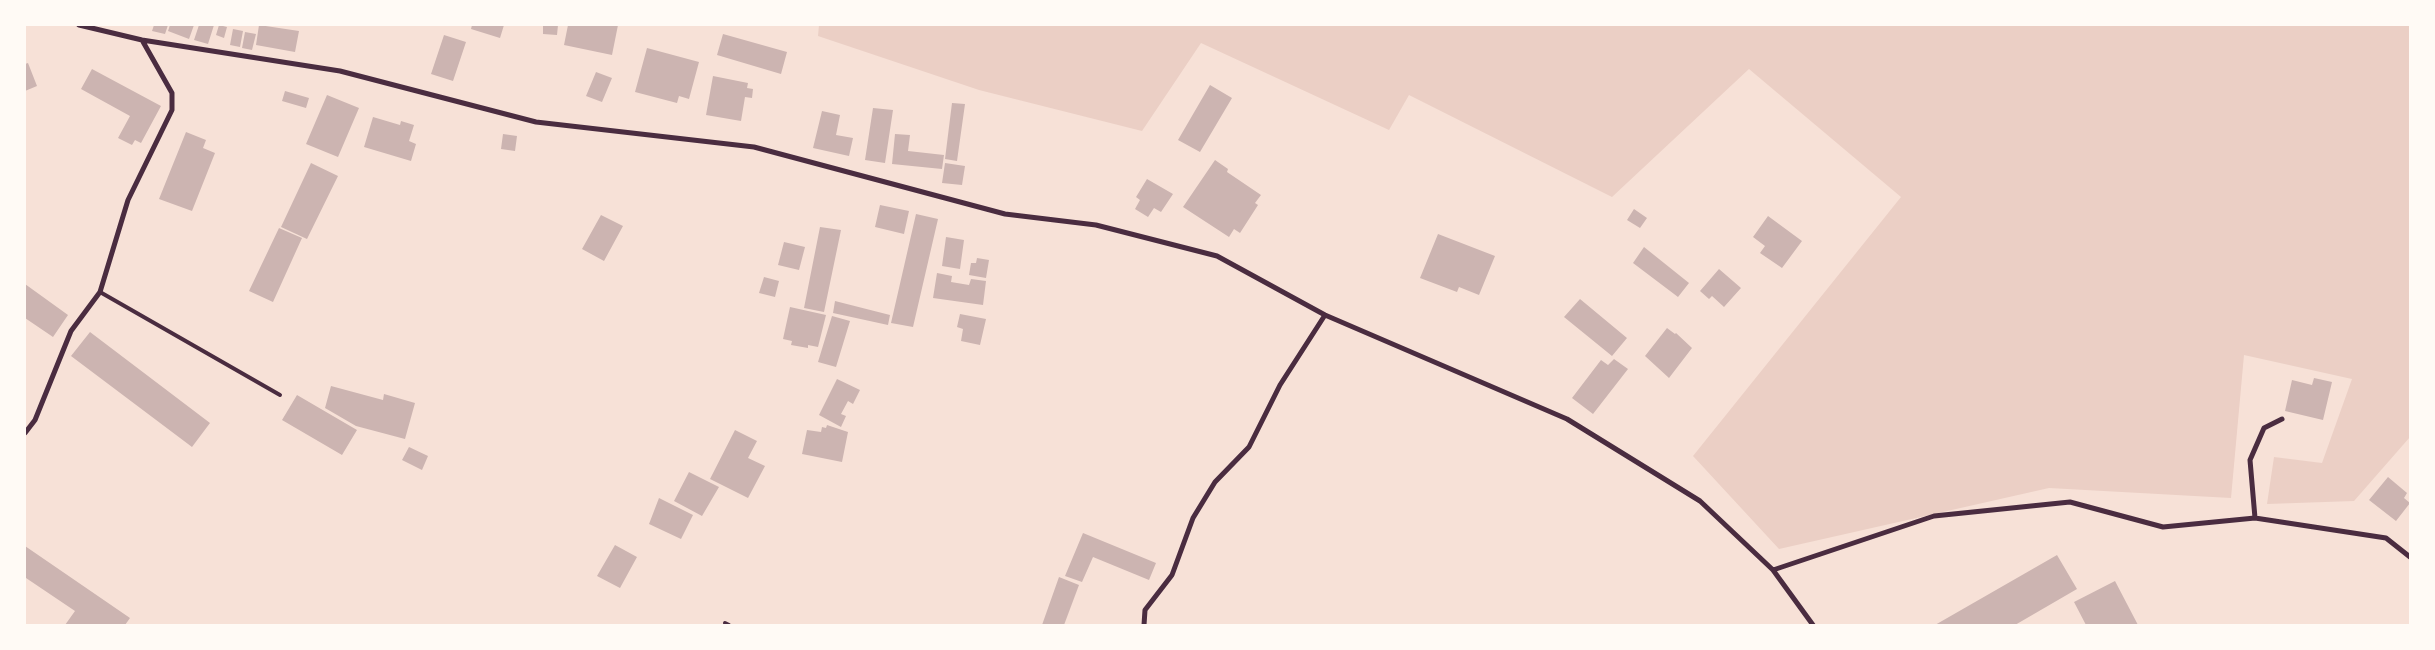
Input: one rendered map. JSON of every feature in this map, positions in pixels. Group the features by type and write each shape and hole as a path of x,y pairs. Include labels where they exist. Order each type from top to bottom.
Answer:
{"street":[{"path":"79,25 142,40 340,71 536,122 754,147 1005,214 1096,225 1217,256 1324,315 1567,419 1700,501 1773,570 1813,625"},
{"path":"25,433 36,420 71,331 100,292 128,200 172,110 172,93 142,40"},
{"path":"1144,625 1145,610 1172,575 1193,518 1215,482 1249,447 1280,385 1324,315"},
{"path":"2255,518 2250,460 2264,428 2282,419"},
{"path":"1773,570 1934,516 2070,502 2163,527 2255,518 2386,538 2410,557"}],"lane":[{"path":"100,292 280,395"}],"shaded area":[{"path":"819,25 2410,25 2410,437 2354,501 2267,504 2274,457 2322,463 2352,379 2244,355 2231,498 2049,488 1779,549 1693,456 1901,197 1749,69 1612,197 1409,95 1389,130 1201,43 1142,131 979,90 818,36"}],"building":[{"path":"154,25 168,25 165,34 152,31"},
{"path":"170,25 194,25 189,39 168,31"},
{"path":"199,25 214,25 208,44 194,40"},
{"path":"219,25 227,27 224,38 216,35"},
{"path":"259,25 299,31 295,52 256,45"},
{"path":"472,25 504,25 500,38 471,29"},
{"path":"543,25 558,25 557,35 543,34"},
{"path":"568,25 618,25 612,55 564,45"},
{"path":"233,29 243,31 240,47 230,45"},
{"path":"245,32 256,34 252,50 242,48"},
{"path":"723,34 787,52 781,74 717,55"},
{"path":"444,35 466,42 453,81 431,74"},
{"path":"647,48 699,62 689,99 679,96 677,103 635,92"},
{"path":"28,63 37,86 25,91 25,64"},
{"path":"92,69 161,106 141,143 135,140 132,145 118,138 130,116 81,89"},
{"path":"596,72 612,78 602,102 586,96"},
{"path":"713,76 748,83 747,88 753,89 752,98 745,97 741,121 706,115"},
{"path":"1210,85 1232,98 1200,152 1178,140"},
{"path":"285,91 309,98 306,108 282,101"},
{"path":"327,95 359,108 338,157 306,144"},
{"path":"952,103 965,104 957,161 945,159"},
{"path":"873,108 893,110 885,163 865,160"},
{"path":"822,111 840,115 836,135 853,138 849,156 813,148"},
{"path":"373,117 400,125 401,121 414,125 409,141 416,144 411,161 364,147"},
{"path":"186,132 206,140 203,148 215,153 192,211 159,199"},
{"path":"503,134 517,136 515,151 501,149"},
{"path":"895,134 910,135 908,151 944,155 942,169 892,164"},
{"path":"1215,160 1228,169 1227,172 1261,195 1255,203 1258,205 1240,233 1234,229 1229,237 1183,207"},
{"path":"311,163 338,176 307,239 281,227"},
{"path":"945,163 965,166 962,185 942,183"},
{"path":"1147,179 1173,194 1161,212 1154,208 1148,217 1135,209 1140,200 1136,197"},
{"path":"880,205 909,211 904,234 875,227"},
{"path":"1634,209 1647,218 1640,228 1627,220"},
{"path":"916,214 938,219 913,327 891,323"},
{"path":"601,215 623,226 604,261 582,249"},
{"path":"1768,216 1802,241 1782,268 1760,253 1765,246 1753,237"},
{"path":"820,227 841,230 824,312 804,308"},
{"path":"279,228 302,238 273,302 249,291"},
{"path":"1438,234 1495,256 1479,295 1459,287 1457,292 1420,278"},
{"path":"946,237 964,240 960,269 942,266"},
{"path":"784,242 805,247 799,270 778,265"},
{"path":"1644,247 1689,283 1678,297 1633,263"},
{"path":"977,258 989,260 986,278 969,275 971,263 976,263"},
{"path":"1719,269 1741,288 1724,307 1712,296 1709,299 1700,291"},
{"path":"937,273 952,276 951,282 969,285 971,279 986,281 983,305 933,298"},
{"path":"764,277 779,281 775,297 759,293"},
{"path":"25,284 68,315 53,337 25,318"},
{"path":"1580,299 1627,338 1612,356 1564,317"},
{"path":"835,301 890,315 888,325 833,313"},
{"path":"790,307 826,315 818,347 808,345 808,348 791,345 792,341 783,339"},
{"path":"960,314 986,319 980,345 961,341 963,329 957,327"},
{"path":"832,316 850,321 836,367 818,362"},
{"path":"1667,328 1676,333 1692,348 1669,378 1645,356"},
{"path":"90,332 210,423 192,447 71,356"},
{"path":"1614,359 1628,369 1593,414 1572,398 1601,360 1608,365"},
{"path":"2314,378 2332,382 2323,420 2285,411 2292,380 2312,385"},
{"path":"837,379 860,390 853,404 848,401 841,414 846,416 841,427 819,415"},
{"path":"331,386 383,400 384,394 415,403 405,439 356,426 325,408"},
{"path":"297,395 357,430 342,455 282,420"},
{"path":"827,425 848,432 842,462 802,454 807,430 821,432 822,427 826,428"},
{"path":"735,430 757,441 748,458 765,466 748,498 710,479"},
{"path":"409,447 428,456 422,470 402,460"},
{"path":"689,472 719,487 702,516 674,501"},
{"path":"2388,477 2407,493 2404,498 2410,503 2396,521 2369,500"},
{"path":"659,498 693,515 681,539 649,524"},
{"path":"1083,533 1156,563 1149,580 1093,557 1082,582 1065,576"},
{"path":"615,545 637,557 620,588 597,576"},
{"path":"25,546 130,618 125,625 65,625 75,611 26,578 25,580"},
{"path":"2057,555 2077,589 2015,625 1935,625"},
{"path":"1059,577 1079,585 1064,625 1042,625"},
{"path":"2115,581 2138,625 2086,625 2074,602"}]}
